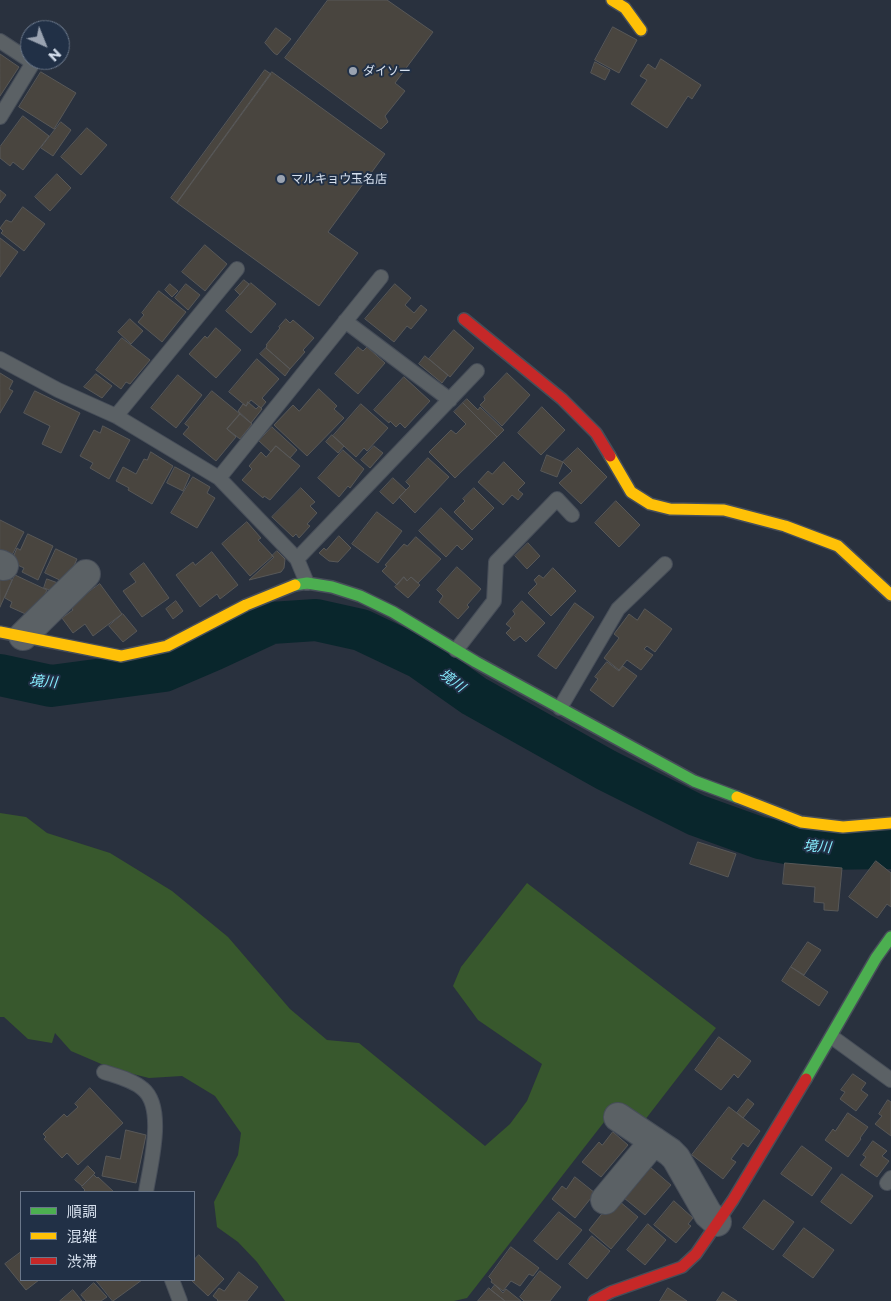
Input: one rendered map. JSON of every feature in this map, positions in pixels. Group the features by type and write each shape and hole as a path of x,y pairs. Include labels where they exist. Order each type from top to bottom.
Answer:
{"street":[{"path":"612,0 625,8 641,30"},
{"path":"464,319 562,399 596,433 631,492 650,504 670,509 724,510 784,526 838,546 891,595"},
{"path":"12,634 86,574"},
{"path":"12,634 121,656 166,646 246,605 290,586 307,583 332,587 360,596 393,612 456,650 694,780 801,822 843,827 891,823"},
{"path":"594,1301 611,1292 682,1267 696,1254 734,1200 832,1037 876,958 891,937"},
{"path":"618,1117 676,1158 708,1214 717,1222"},
{"path":"605,1200 654,1141"}],"lane":[{"path":"0,41 30,60 31,66 0,117"},
{"path":"116,416 237,269"},
{"path":"219,478 381,277"},
{"path":"345,321 450,400"},
{"path":"0,358 58,390 116,416 219,478 298,559 307,583"},
{"path":"298,559 477,371"},
{"path":"456,650 494,601 496,562 558,499 572,515"},
{"path":"560,708 618,609 665,564"},
{"path":"832,1037 891,1080"},
{"path":"104,1072 141,1087 150,1096 155,1131 146,1191"},
{"path":"172,1281 180,1301"}],"green space":[{"path":"0,813 26,817 47,833 110,853 172,891 228,937 290,1009 327,1040 359,1043 485,1146 510,1124 527,1101 542,1064 478,1020 453,986 461,967 527,883 716,1028 641,1125 615,1108 467,1298 454,1301 285,1301 257,1262 238,1242 217,1227 214,1202 238,1155 241,1133 215,1096 182,1076 149,1078 113,1069 71,1051 55,1033 52,1043 28,1039 4,1017 0,1017"}],"building":[{"name":"ダイソー","path":"328,0 387,0 433,32 395,83 405,91 385,116 388,122 381,129 285,58"},
{"path":"613,27 637,40 619,73 595,60"},
{"path":"276,28 291,39 277,55 265,43"},
{"path":"0,54 19,67 0,96"},
{"path":"661,59 701,85 692,99 688,96 667,128 631,104 647,80 640,76 648,64 655,69"},
{"path":"595,62 610,70 605,80 591,73"},
{"path":"265,70 271,74 177,203 171,198"},
{"path":"41,72 76,93 54,129 19,107"},
{"name":"マルキョウ玉名店","path":"272,72 385,154 328,232 358,253 319,306 177,203"},
{"path":"23,116 49,136 23,170 13,162 10,166 0,158 0,147"},
{"path":"61,122 71,130 53,156 41,148"},
{"path":"87,128 107,145 81,175 61,157"},
{"path":"57,174 71,188 50,211 35,197"},
{"path":"0,190 6,195 0,203"},
{"path":"23,207 45,224 24,251 1,233 3,231 0,228 6,220 11,222"},
{"path":"0,238 18,252 0,277"},
{"path":"205,245 227,264 205,291 182,272"},
{"path":"244,280 249,284 240,295 235,290"},
{"path":"251,283 276,304 251,333 226,311"},
{"path":"170,284 178,291 172,297 165,290"},
{"path":"186,284 200,295 188,310 175,298"},
{"path":"395,284 411,298 405,305 414,313 421,305 427,310 411,329 407,326 394,342 365,319"},
{"path":"159,291 186,312 162,342 138,322 144,315 142,313"},
{"path":"130,319 143,331 131,344 118,332"},
{"path":"286,319 290,323 293,320 314,338 290,369 266,348 266,345"},
{"path":"216,328 241,350 216,378 189,354 205,336 207,338"},
{"path":"454,330 474,348 450,377 429,359"},
{"path":"122,338 150,360 130,384 126,382 121,389 96,370"},
{"path":"358,347 363,351 367,347 385,363 358,394 335,374"},
{"path":"266,348 290,369 285,376 260,354"},
{"path":"425,356 448,375 442,383 419,364"},
{"path":"257,359 279,379 262,398 266,402 261,408 251,400 246,406 229,392"},
{"path":"0,373 13,381 9,389 13,391 0,413"},
{"path":"507,373 530,395 502,426 480,405 485,400 484,397"},
{"path":"96,374 112,386 102,398 84,387"},
{"path":"178,375 202,395 176,428 151,408"},
{"path":"404,377 430,401 405,428 400,423 396,427 390,421 389,423 374,410"},
{"path":"319,389 337,406 334,409 344,418 307,456 274,425 293,405 299,411"},
{"path":"35,391 80,413 61,453 42,444 50,426 24,413"},
{"path":"212,391 240,414 227,429 236,437 216,461 183,434 189,427 185,424"},
{"path":"467,399 478,410 480,407 504,430 497,437 463,403"},
{"path":"248,402 256,409 259,406 262,409 251,423 238,411 243,404 246,406"},
{"path":"463,403 497,437 455,478 429,452 451,430 456,434 466,424 454,412"},
{"path":"361,404 388,428 367,451 364,448 356,457 333,436"},
{"path":"542,407 565,430 541,455 518,433"},
{"path":"240,414 252,424 240,439 227,429"},
{"path":"103,426 130,440 109,479 90,468 93,463 80,456 94,430 100,433"},
{"path":"272,427 297,450 290,458 276,446 271,452 259,441"},
{"path":"332,435 344,446 338,453 326,442"},
{"path":"276,446 300,466 270,500 264,496 263,498 242,480 252,469 249,466 261,452 266,457"},
{"path":"374,446 383,453 370,468 361,460"},
{"path":"578,448 607,477 581,504 559,483 572,471 563,462"},
{"path":"343,450 364,469 350,488 348,486 339,497 318,478"},
{"path":"151,452 173,466 152,504 116,481 123,467 136,474 144,459 147,460"},
{"path":"547,455 563,462 557,477 541,471"},
{"path":"428,458 449,477 415,513 399,497 410,486 406,482"},
{"path":"504,462 525,483 518,490 523,494 518,500 512,495 503,505 478,482 488,471 492,474"},
{"path":"175,467 190,475 183,491 167,483"},
{"path":"193,477 210,487 207,493 215,498 197,528 171,513"},
{"path":"393,478 406,490 393,504 380,492"},
{"path":"301,488 315,502 310,506 317,513 307,524 310,526 299,538 296,534 293,537 272,517"},
{"path":"474,488 494,508 472,530 454,512"},
{"path":"616,501 640,525 619,547 595,523"},
{"path":"441,508 473,539 462,550 457,545 446,557 419,531"},
{"path":"377,512 402,531 378,563 352,544"},
{"path":"0,520 24,532 12,555 6,551 4,555 0,553"},
{"path":"247,522 261,538 258,540 273,556 250,576 222,544"},
{"path":"28,534 53,546 38,580 22,572 24,568 11,562 17,548 20,550"},
{"path":"339,536 351,548 338,562 329,561 319,553 324,548 326,550"},
{"path":"416,537 441,559 418,583 411,577 407,581 404,577 397,585 382,571 404,544 407,546"},
{"path":"528,543 540,556 527,569 515,556"},
{"path":"56,549 77,559 66,583 45,573"},
{"path":"277,551 285,559 284,568 281,572 249,580 274,557 272,556"},
{"path":"212,552 238,585 220,599 217,594 200,607 176,575 193,562 195,565"},
{"path":"144,563 169,598 142,617 123,591 136,582 130,574"},
{"path":"457,567 481,589 458,619 439,602 443,596 437,590"},
{"path":"553,568 576,591 551,616 528,593 537,584 534,580 539,575 543,578"},
{"path":"0,575 12,580 0,607"},
{"path":"15,575 47,590 40,604 36,603 30,616 10,607 12,602 5,598"},
{"path":"404,577 407,581 411,577 420,585 408,598 395,587"},
{"path":"47,579 58,583 55,592 44,588"},
{"path":"100,584 122,614 93,636 85,624 73,633 62,618 73,610 70,606"},
{"path":"176,601 183,611 173,619 166,609"},
{"path":"522,601 545,623 526,642 520,636 514,641 506,633 511,628 506,624 515,614 513,611"},
{"path":"575,603 594,617 556,669 538,656"},
{"path":"645,609 672,629 655,652 647,646 644,649 653,655 641,670 627,660 619,670 604,658 619,638 614,634 629,614 637,620"},
{"path":"123,614 137,631 123,642 109,626"},
{"path":"607,662 619,671 623,666 637,676 613,707 590,690 598,679 595,677"},
{"path":"698,842 736,854 728,877 690,864"},
{"path":"876,861 891,873 891,907 887,904 877,918 849,897"},
{"path":"785,863 842,868 838,911 824,910 824,903 814,902 815,887 783,884"},
{"path":"808,942 821,950 804,975 791,967"},
{"path":"791,967 828,992 819,1006 782,981"},
{"path":"719,1037 751,1061 738,1078 734,1074 721,1090 695,1070"},
{"path":"853,1074 866,1083 861,1090 868,1095 856,1111 840,1099 845,1092 841,1090"},
{"path":"90,1088 123,1123 78,1165 67,1153 62,1158 44,1139 46,1137 43,1134 64,1114 67,1117 78,1107 75,1104"},
{"path":"748,1099 754,1104 743,1118 737,1113"},
{"path":"888,1100 891,1102 891,1136 875,1124 882,1116 879,1114"},
{"path":"729,1107 760,1131 748,1147 743,1143 731,1159 736,1162 723,1179 692,1155"},
{"path":"848,1113 868,1127 848,1157 825,1140 833,1129 835,1131"},
{"path":"126,1130 146,1135 136,1183 102,1176 106,1156 120,1159"},
{"path":"613,1132 628,1145 601,1177 582,1162 599,1142 602,1145"},
{"path":"873,1141 887,1151 882,1156 889,1161 877,1177 860,1165 866,1157 863,1155"},
{"path":"802,1146 832,1168 812,1196 781,1174"},
{"path":"88,1166 95,1173 82,1186 75,1180"},
{"path":"650,1167 671,1185 645,1215 624,1198"},
{"path":"842,1174 873,1196 851,1224 821,1202"},
{"path":"94,1175 113,1191 84,1191 82,1187"},
{"path":"575,1177 595,1193 575,1218 552,1199 562,1186 566,1189"},
{"path":"764,1200 794,1222 773,1250 743,1228"},
{"path":"619,1201 638,1217 611,1249 589,1230 609,1205"},
{"path":"674,1201 693,1218 688,1224 691,1226 676,1243 654,1225"},
{"path":"559,1212 582,1230 557,1260 534,1241"},
{"path":"648,1224 666,1240 645,1265 627,1250"},
{"path":"804,1228 834,1250 813,1278 783,1256"},
{"path":"592,1236 610,1251 587,1279 569,1264"},
{"path":"511,1247 539,1268 533,1276 529,1274 520,1286 511,1281 503,1291 491,1282 492,1280 489,1277"},
{"path":"20,1253 20,1281 38,1281 26,1290 5,1264"},
{"path":"199,1255 224,1279 208,1296 192,1281 195,1281 195,1259"},
{"path":"540,1271 561,1287 550,1301 524,1301 520,1297"},
{"path":"239,1272 258,1287 247,1301 217,1301 213,1296 219,1288 224,1291"},
{"path":"97,1281 141,1281 113,1301"},
{"path":"94,1283 107,1297 101,1301 86,1301 81,1295"},
{"path":"495,1285 503,1293 506,1289 521,1301 505,1301 491,1290"},
{"path":"489,1288 491,1290 505,1301 478,1301"},
{"path":"668,1288 687,1301 660,1301"},
{"path":"73,1290 82,1301 60,1301"},
{"path":"723,1292 737,1301 717,1301"}],"waterway":[{"name":"境川","path":"0,675 51,686 164,671 271,623 316,620 361,630 420,658 474,696 606,770 696,815 760,838 818,849 891,848"}],"traffic: fast":[{"path":"295,585 307,583 332,587 360,596 393,612 476,662 694,781 737,797"},
{"path":"806,1079 876,958 891,937"}],"traffic: slow":[{"path":"612,0 625,8 641,30"},
{"path":"610,456 631,492 650,504 670,509 724,510 785,526 838,546 891,595"},
{"path":"0,632 121,656 167,646 246,605 295,585"},
{"path":"737,797 801,822 843,827 891,823"}],"traffic: jam":[{"path":"464,319 562,399 596,433 610,456"},
{"path":"594,1301 611,1292 682,1267 696,1254 733,1200 806,1079"}],"place":[{"name":"ダイソー","path":"353,71"},
{"name":"マルキョウ玉名店","path":"281,179"}]}
